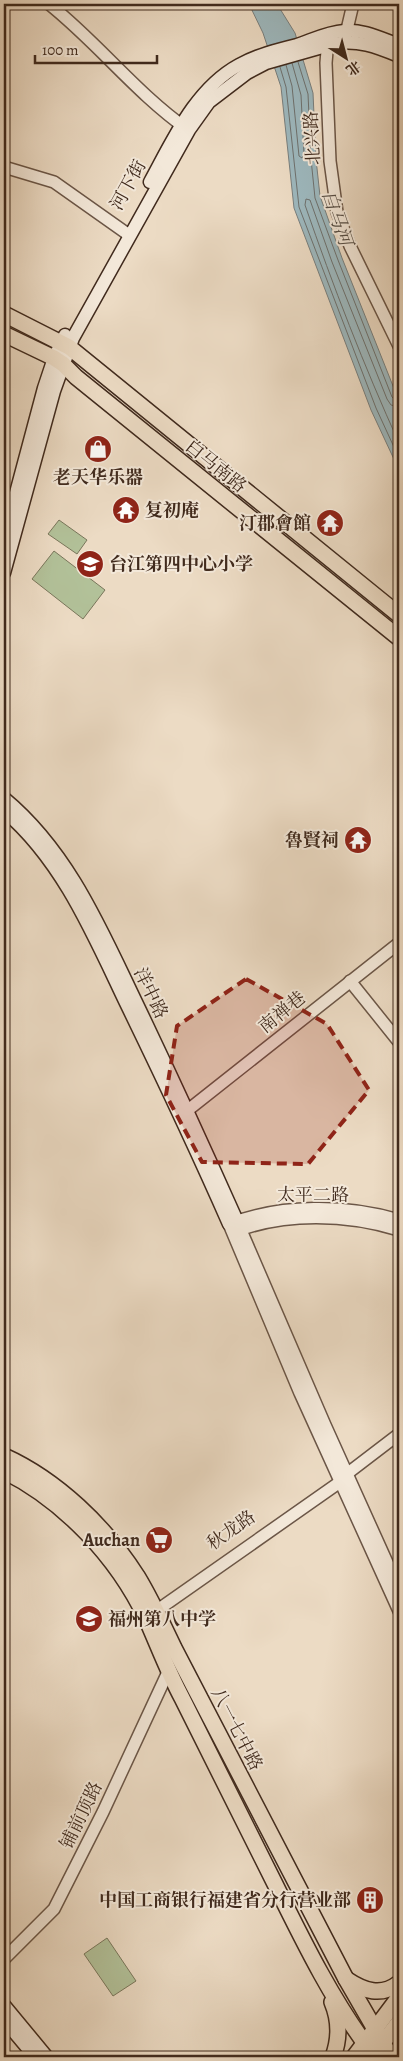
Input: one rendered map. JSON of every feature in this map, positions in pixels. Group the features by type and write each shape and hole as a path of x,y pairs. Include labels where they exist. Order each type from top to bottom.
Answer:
{"main road":[{"path":"321,42 364,32 399,45"},
{"path":"345,36 399,56"},
{"name":"河下街","path":"58,361 65,344 126,232 185,128 220,92 264,59 321,42"},
{"path":"4,314 65,344 399,615"},
{"name":"白马南路","path":"4,334 58,361 399,638"},
{"path":"4,538 58,361"},
{"path":"4,573 58,361"},
{"name":"洋中路","path":"4,798 42,835 81,892 188,1110 234,1227"},
{"name":"洋中路","path":"4,811 31,839 59,876 80,910 234,1227"},
{"name":"八一七中路","path":"6,1467 51,1485 95,1523 126,1561 150,1611 190,1680 346,1979 375,2030"},
{"name":"八一七中路","path":"150,1611 168,1672 304,1943 331,1990 374,2051 391,2057"},
{"path":"346,1979 360,1987 377,1992 389,1989 399,1983"},
{"path":"331,1990 339,2030 338,2045 333,2057"},
{"path":"374,2051 375,2030 399,1997"},
{"path":"4,2005 47,2057"},
{"path":"4,2020 35,2057"},
{"path":"354,2057 374,2051 399,2022"}],"street":[{"path":"50,4 75,26 136,87 185,128"},
{"path":"345,36 353,4"},
{"name":"北兴路","path":"321,42 330,161 339,219 354,254 398,341"},
{"path":"4,167 54,182 126,232"},
{"name":"南禅巷","path":"188,1110 399,943"},
{"path":"350,980 399,1042"},
{"name":"太平二路","path":"234,1227 261,1214 287,1210 368,1213 399,1220"},
{"path":"368,1213 399,1210"},
{"name":"太平二路","path":"234,1227 284,1219 310,1218 363,1222 399,1230"},
{"path":"234,1227 399,1611"},
{"name":"秋龙路","path":"150,1611 342,1477 399,1434"},
{"path":"342,1477 399,1589"},
{"name":"铺前顶路","path":"4,1958 54,1909 103,1812 168,1672"}],"highlighted area":[{"path":"246,979 327,1024 369,1090 308,1164 202,1162 166,1095 177,1026"}],"green space":[{"path":"59,520 87,540 77,554 48,534"},
{"path":"54,551 105,590 83,619 32,579"},
{"path":"107,1938 136,1981 113,1996 84,1954"}],"water":[{"path":"249,4 277,4 295,33 313,93 320,196 342,258 399,401 399,470 371,410 294,208 281,87 263,33"}],"place":[{"name":"老天华乐器","path":"98,449"},
{"name":"复初庵","path":"126,510"},
{"name":"汀郡會館","path":"330,523"},
{"name":"台江第四中心小学","path":"90,564"},
{"name":"魯賢祠","path":"358,840"},
{"name":"Auchan","path":"159,1540"},
{"name":"福州第八中学","path":"89,1619"},
{"name":"中国工商银行福建省分行营业部","path":"370,1900"}],"water label":[{"name":"白马河","path":"337,218"}]}
